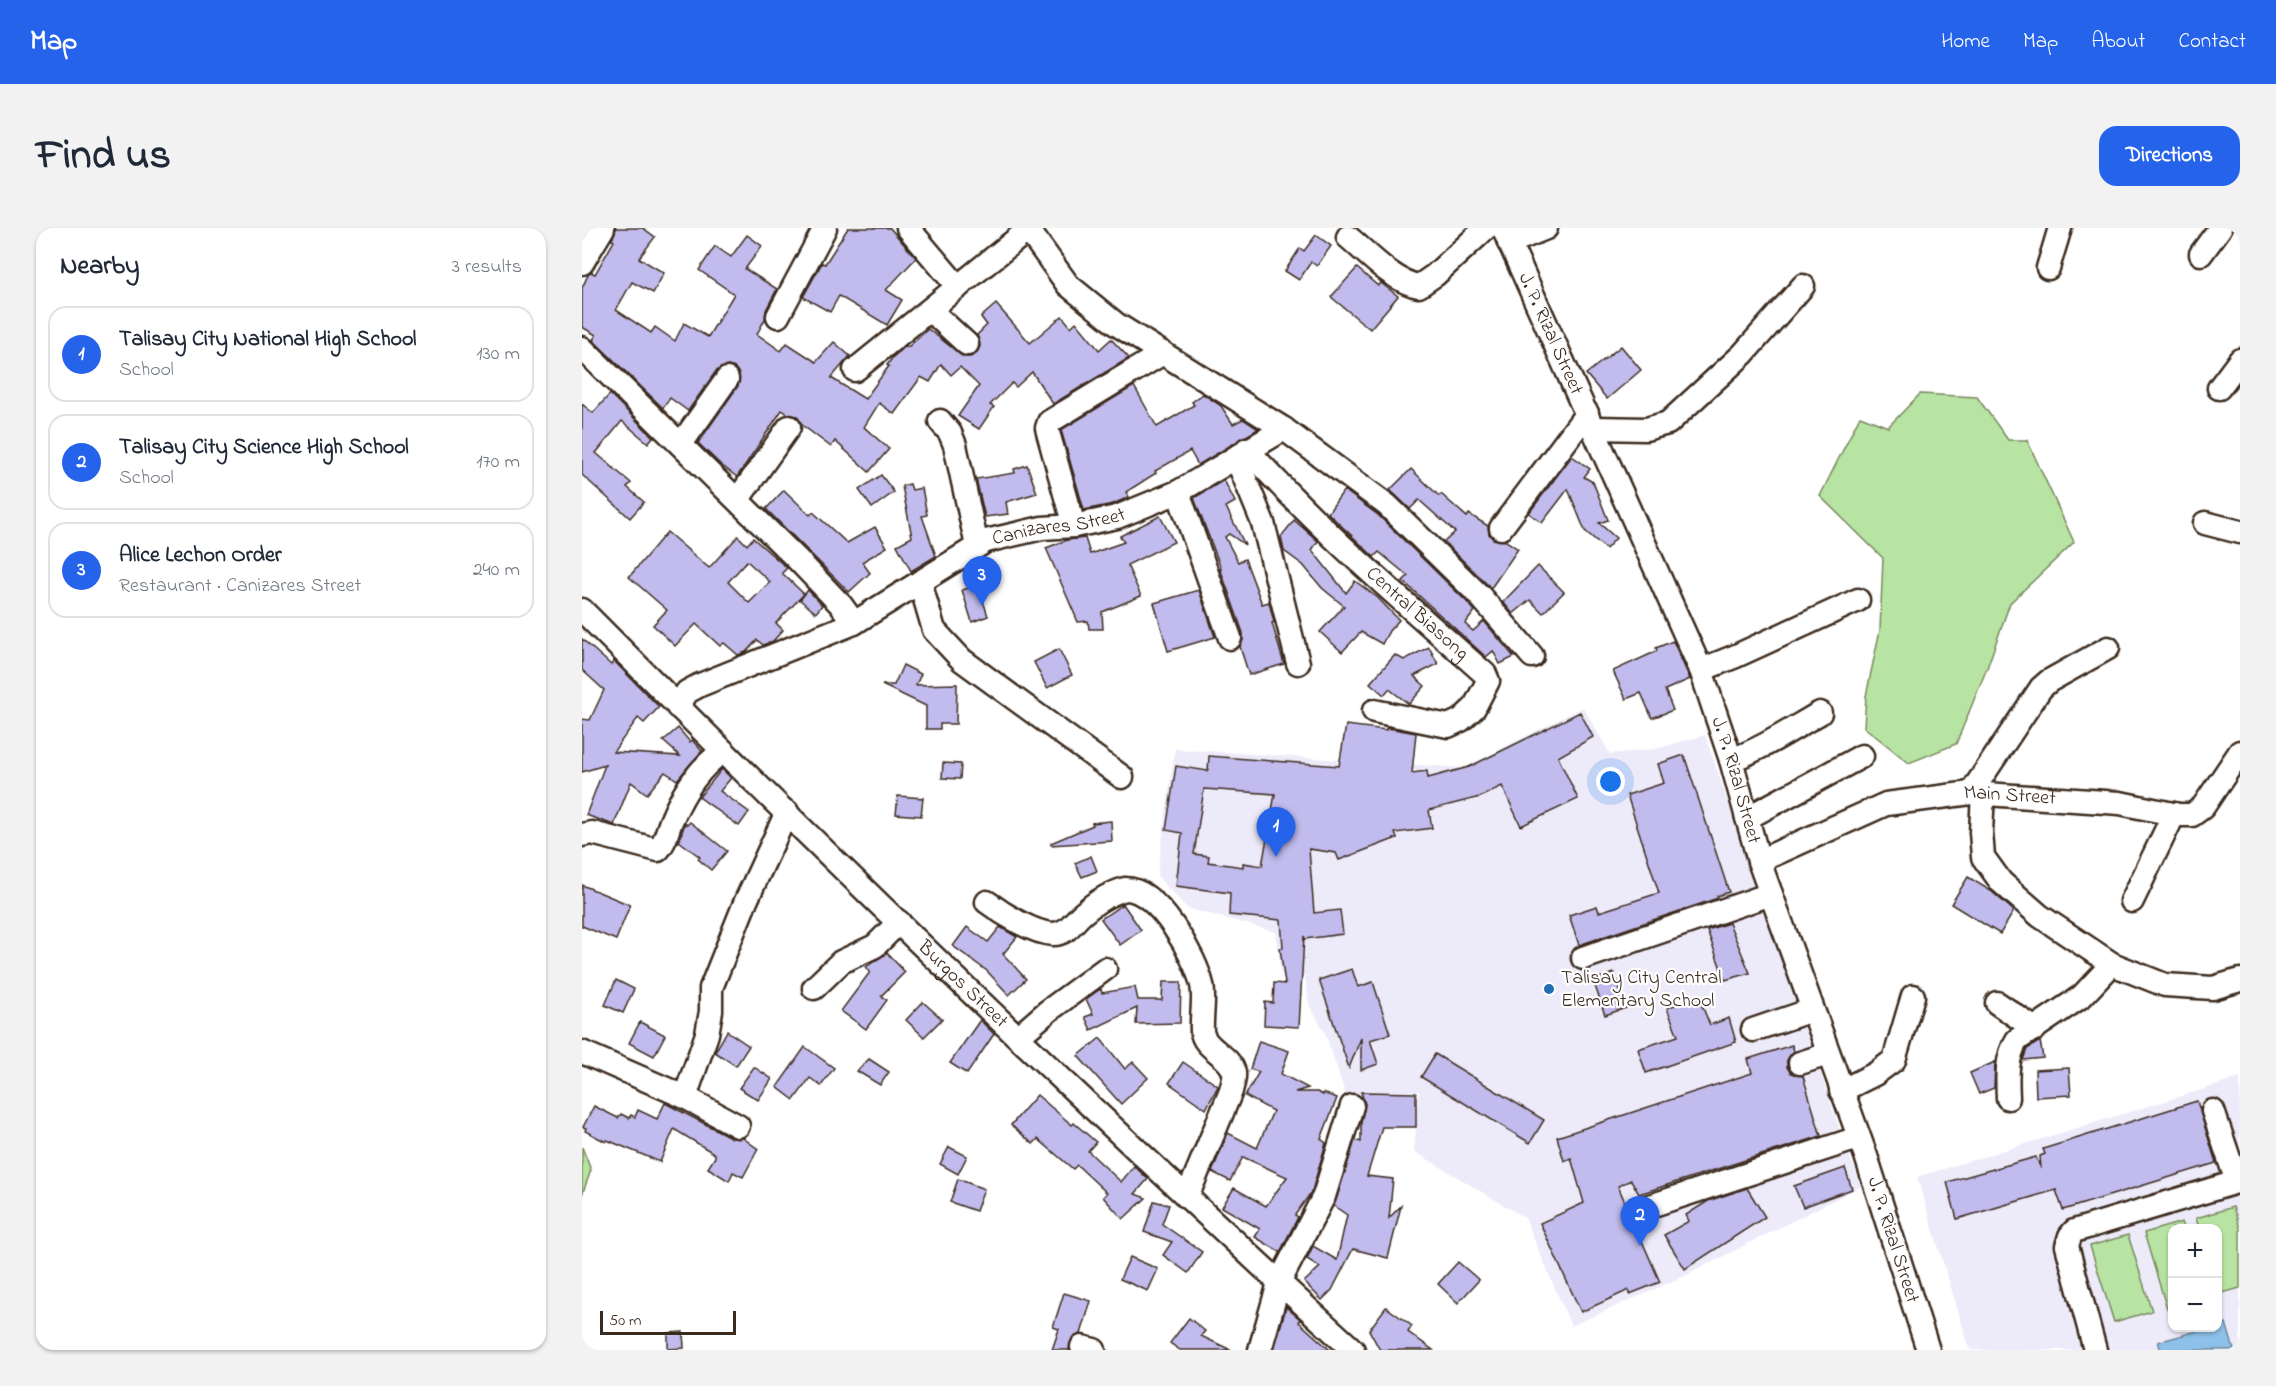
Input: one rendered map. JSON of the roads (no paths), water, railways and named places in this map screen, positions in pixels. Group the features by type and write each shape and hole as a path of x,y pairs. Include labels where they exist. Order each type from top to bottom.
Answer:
{"street":[{"path":"582,263 603,228"},
{"path":"778,316 825,228"},
{"path":"908,228 958,287"},
{"path":"1348,237 1399,279 1408,285 1419,286 1435,275 1486,228"},
{"path":"1506,236 1546,228"},
{"path":"2048,268 2061,228"},
{"path":"2201,254 2220,228"},
{"path":"855,370 1028,229 1068,285 1116,324 1284,429 1388,505 1479,595 1532,656"},
{"name":"J. P. Rizal Street","path":"1506,236 1701,670 1731,760 1759,861 1858,1138 1928,1350"},
{"path":"1501,528 1590,420 1646,429 1668,423 1743,354 1803,286"},
{"path":"930,310 967,344"},
{"path":"582,348 738,499 842,605 854,623"},
{"path":"1074,526 1047,428 1049,422 1163,353"},
{"path":"2219,388 2240,360"},
{"path":"681,444 727,379"},
{"path":"940,421 950,433 955,445 977,546"},
{"path":"738,499 789,427"},
{"name":"Canizares Street","path":"678,707 687,692 700,685 854,623 986,541 1042,528 1074,526 1117,517 1178,492 1284,429"},
{"path":"1241,453 1263,523 1298,663"},
{"name":"Central Biasong","path":"1241,453 1280,487 1335,541 1485,674 1488,681 1474,708 1461,720 1448,726 1374,711"},
{"path":"1178,492 1230,638"},
{"path":"2205,523 2237,528"},
{"path":"920,582 934,630 962,660 1122,777"},
{"path":"1701,670 1858,600"},
{"name":"Burgos Street","path":"582,610 678,707 1018,1037 1353,1350"},
{"path":"2108,648 2049,681 2041,688 1977,793 1982,848 1988,865 2001,882 2040,916 2112,964 2165,985 2213,988 2240,980"},
{"path":"1731,760 1752,753 1820,713"},
{"path":"582,835 592,833 658,850 663,845 672,818 685,794 709,761 723,751"},
{"name":"Main Street","path":"1759,861 1886,804 1977,793 2120,803 2174,814 2192,815 2203,807 2240,752"},
{"path":"1747,818 1862,756"},
{"path":"685,1097 707,1034 711,1011 711,988 745,903 787,812"},
{"path":"2132,901 2174,814"},
{"path":"987,902 1016,920 1042,932 1054,934 1069,929 1081,915 1111,894 1125,890 1140,893 1155,904 1181,938 1191,953 1203,987 1202,1034 1207,1042 1228,1061 1234,1073 1231,1091 1187,1197"},
{"path":"1583,958 1771,894"},
{"path":"813,988 841,962 875,946 899,922"},
{"path":"2008,1098 2007,1072 2010,1050 2017,1040 2082,996 2112,964"},
{"path":"1018,1037 1048,1011 1105,969"},
{"path":"1841,1091 1875,1074 1894,1060 1913,996"},
{"path":"1997,1003 2035,1029"},
{"path":"1753,1030 1812,1010"},
{"path":"582,1052 685,1097 738,1126"},
{"path":"1800,1063 1828,1054"},
{"path":"1260,1350 1280,1283 1324,1196 1352,1106"},
{"path":"2095,1350 2067,1246 2070,1236 2074,1231 2239,1182 2213,1111"},
{"path":"1641,1209 1858,1138"}],"water":[{"path":"2226,1323 2234,1350 2161,1350 2158,1342 2194,1332 2222,1332 2222,1324"}],"place":[{"name":"Alice Lechon Order","path":"982,606"},
{"name":"Talisay City National High School","path":"1276,857"},
{"name":"Talisay City Central Elementary School","path":"1549,989"},
{"name":"Talisay City Science High School","path":"1640,1246"}]}
